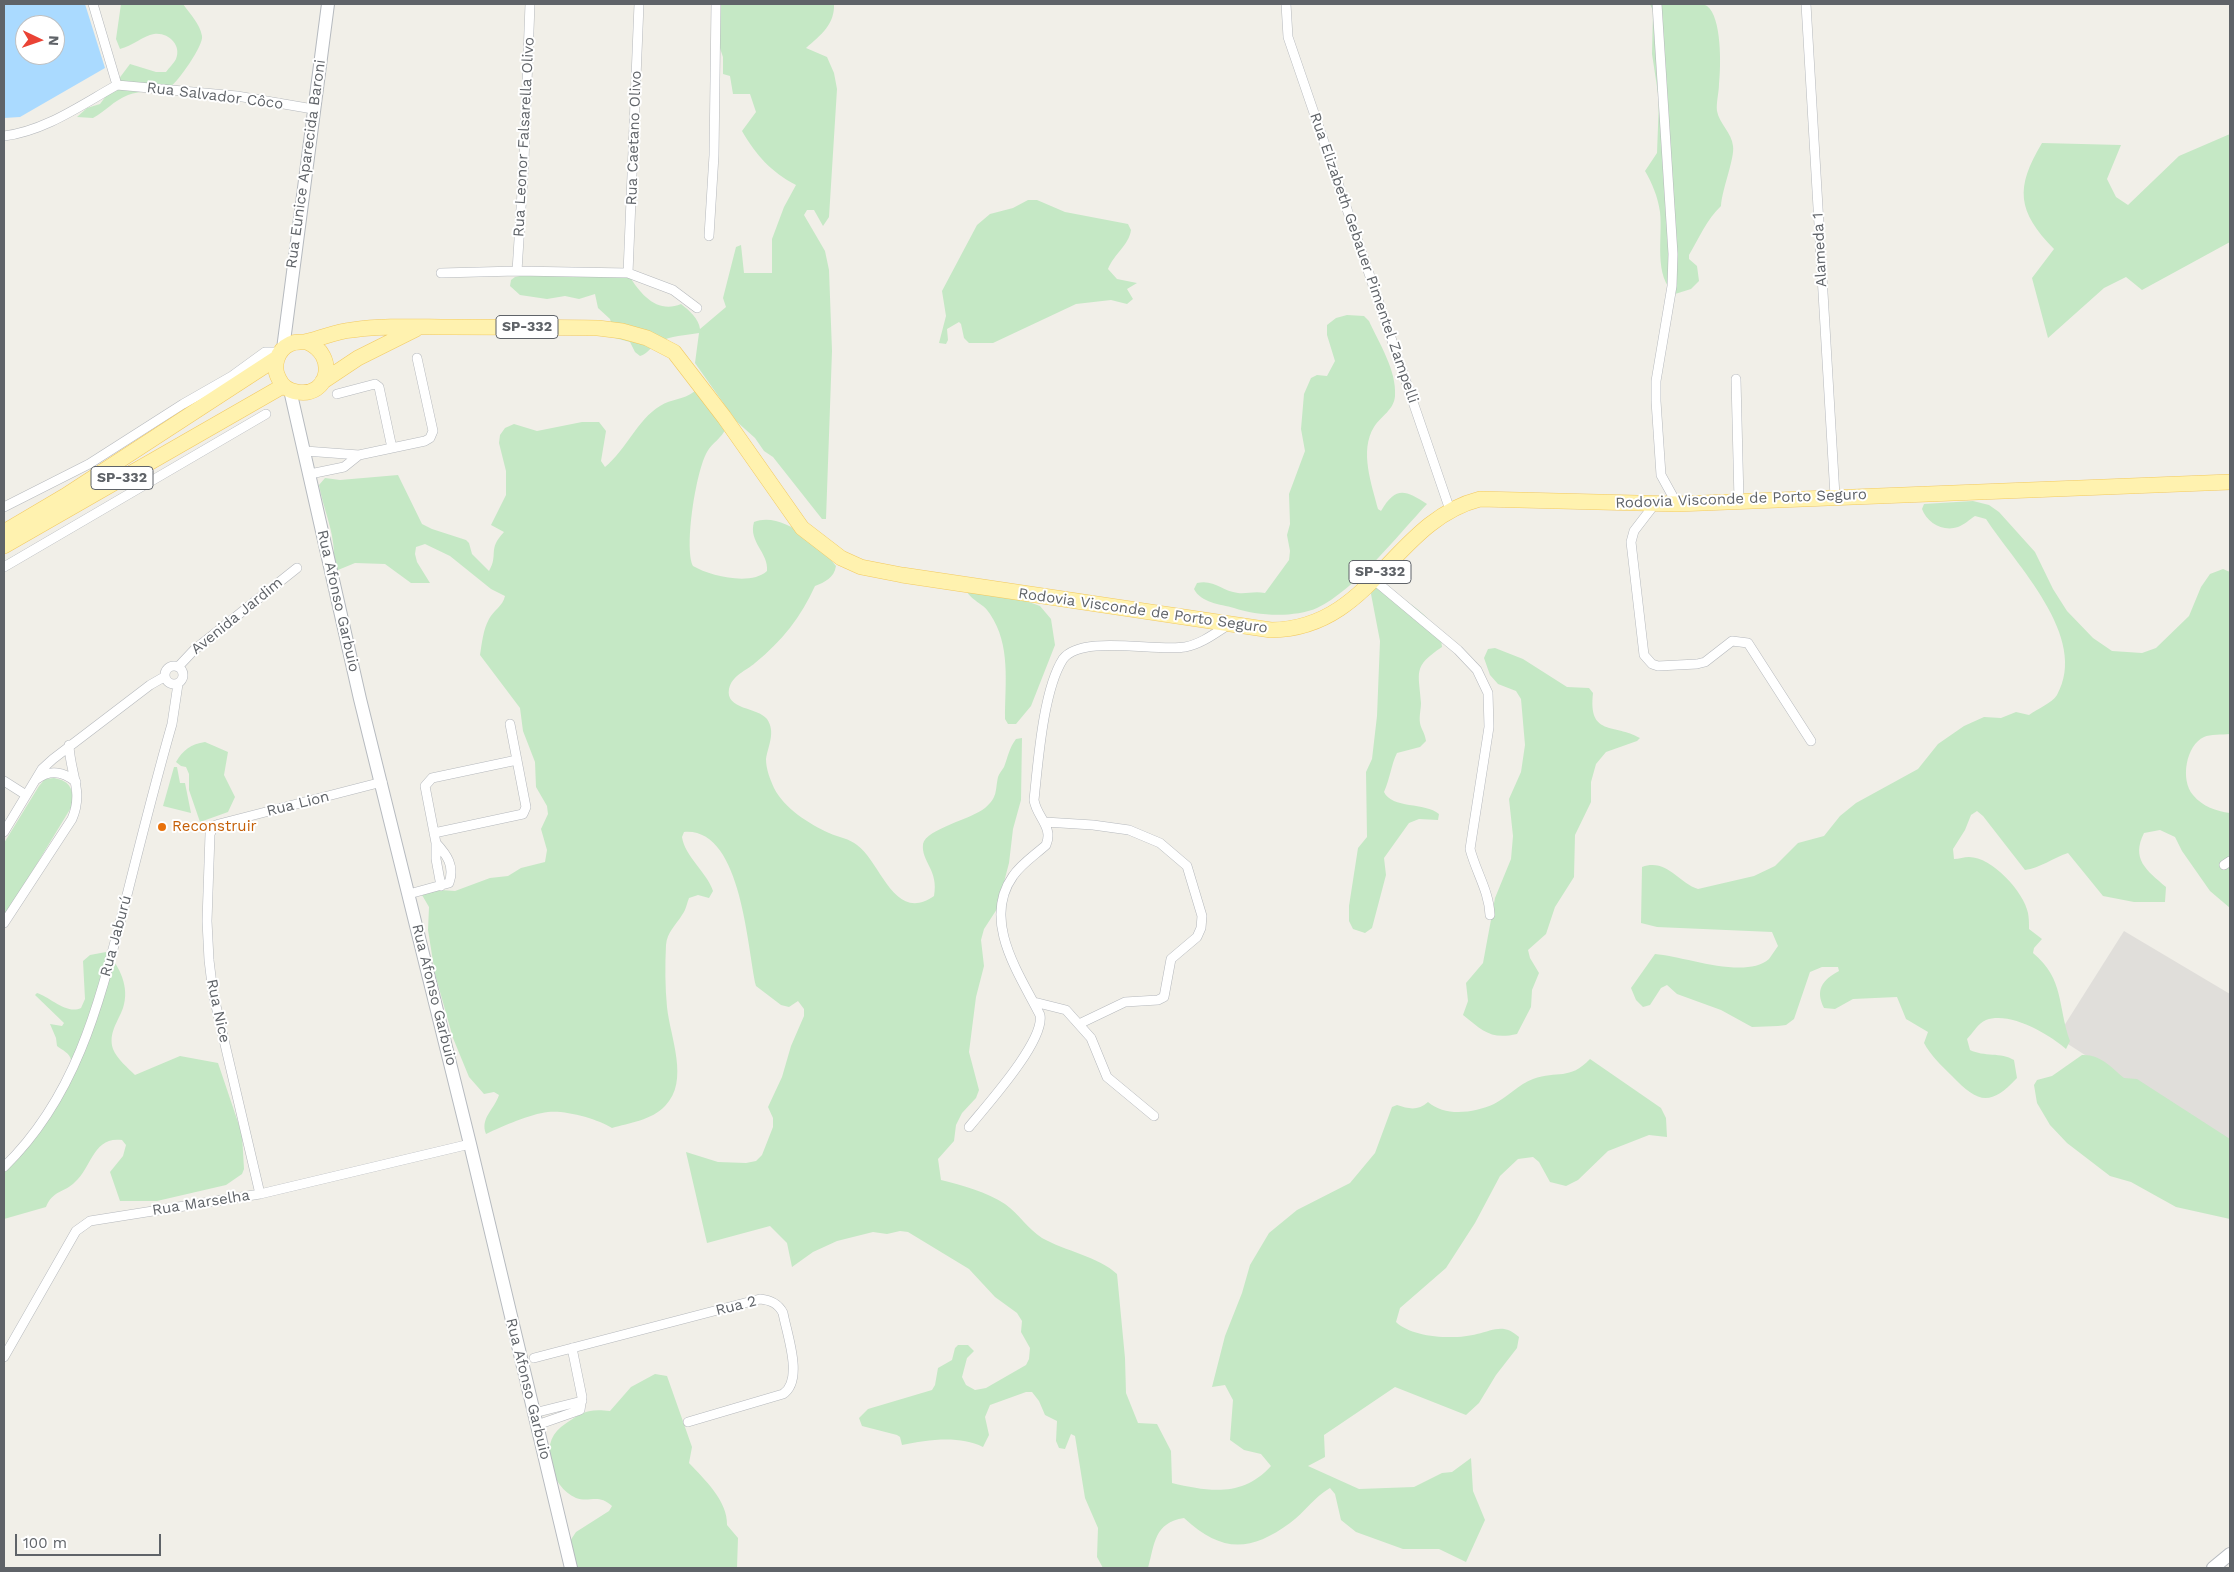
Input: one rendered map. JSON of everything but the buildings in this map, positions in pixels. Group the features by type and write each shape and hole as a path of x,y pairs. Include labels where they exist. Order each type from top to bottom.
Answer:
{"main road":[{"name":"Rodovia Visconde de Porto Seguro","path":"4,532 65,496 288,349 335,332 352,329 419,327 598,328 622,331 648,338 660,344 681,359 802,528 841,558 861,567 902,576 1228,625 1286,630 1316,623 1341,610 1433,522 1450,510 1468,502 1491,498 1677,504 1835,496 2230,482"},
{"name":"Rodovia Visconde de Porto Seguro","path":"322,382 358,358 419,327"},
{"path":"288,349 321,350 327,366 322,382 317,387 293,389 276,373 288,349"},
{"name":"SP-332","path":"4,546 293,389"}],"street":[{"path":"4,136 23,134 40,128 117,85 92,4"},
{"name":"Rua Eunice Aparecida Baroni","path":"288,349 285,325 328,4"},
{"name":"Rua Leonor Falsarella Olivo","path":"517,271 524,161 530,4"},
{"name":"Rua Caetano Olivo","path":"628,273 639,4"},
{"path":"709,236 714,154 716,4"},
{"name":"Rua Elizabeth Gebauer Pimentel Zampelli","path":"1286,4 1288,37 1450,510"},
{"path":"1657,4 1673,254 1672,286 1661,345 1656,401 1662,474 1677,504"},
{"name":"Alameda 1","path":"1806,4 1835,496"},
{"name":"Rua Salvador Côco","path":"117,85 237,96 313,109"},
{"path":"441,273 517,271 628,273 673,290 697,308"},
{"path":"4,507 89,464 183,404 232,376 265,352 288,349"},
{"path":"305,451 359,455 425,441 430,438 433,431 417,358"},
{"path":"1736,379 1739,501"},
{"path":"337,394 367,385 375,384 379,387 392,448"},
{"name":"Rua Afonso Garbuio","path":"293,389 298,421 360,699 470,1144 570,1568"},
{"path":"4,567 266,414"},
{"path":"310,474 344,468 359,455"},
{"path":"1654,504 1632,536 1644,655 1652,664 1658,666 1697,664 1705,662 1732,640 1748,643 1811,741"},
{"name":"Avenida Jardim","path":"178,667 194,650 297,568"},
{"path":"1373,579 1458,650 1477,670 1488,693 1489,727 1470,849 1475,867 1488,897 1490,915"},
{"path":"969,1127 1007,1080 1038,1033 1042,1022 1016,968 1002,932 1001,910 1011,878 1046,845 1049,835 1034,800 1041,733 1050,693 1063,660 1072,651 1088,646 1184,647 1202,642 1228,625"},
{"path":"4,832 42,769 70,745 150,685 164,677 168,667 178,667 183,676 178,684 169,684 164,677"},
{"name":"Rua Jaburú","path":"4,1167 35,1134 56,1102 75,1067 86,1038 108,969 172,724 178,684"},
{"path":"434,833 523,814 526,807 510,724"},
{"path":"4,923 72,819 78,806 76,782 71,766 70,745"},
{"path":"442,886 436,859 436,843 424,792 425,786 432,778 517,760"},
{"path":"37,779 42,775 61,773 76,782"},
{"path":"4,781 26,795"},
{"name":"Rua Lion","path":"214,826 382,782"},
{"path":"1044,822 1117,827 1160,843 1187,866 1202,916 1200,933 1171,959 1164,997 1158,1000 1125,1002 1079,1024"},
{"name":"Rua Nice","path":"214,826 210,834 209,845 209,960 213,993 260,1194"},
{"path":"409,894 449,883 451,870 448,856 436,843"},
{"path":"1034,1002 1066,1010 1091,1038 1107,1076 1154,1116"},
{"name":"Rua Marselha","path":"4,1358 76,1231 90,1221 260,1194 470,1144"},
{"name":"Rua 2","path":"534,1358 760,1299 774,1302 783,1313 794,1373 790,1388 783,1394 688,1422"},
{"path":"535,1419 577,1412 582,1401 572,1348"},
{"path":"2213,1568 2230,1554"}],"shaded area":[{"path":"2124,931 2230,994 2230,1148 2057,1037"}],"green space":[{"path":"121,4 183,4 199,27 202,41 190,63 170,87 128,95 93,118 77,117 87,108 100,104 130,64 156,72 166,72 176,59 177,49 175,44 169,37 159,34 150,35 120,49 116,39"},
{"path":"712,4 834,4 830,23 822,34 806,48 827,57 834,73 837,89 829,217 823,226 814,210 807,210 804,215 825,251 829,270 832,351 826,519 822,519 773,457 764,451 755,438 736,421 695,363 699,333 663,340 640,356 635,352 630,342 615,338 610,319 598,308 595,294 579,299 565,296 547,299 520,295 510,286 511,280 515,277 545,271 630,277 645,296 658,305 665,307 681,304 696,318 700,329 726,307 723,298 736,247 741,245 744,273 772,273 772,239 784,207 796,185 765,162 742,131 756,112 750,94 733,94 730,76 723,74 723,57 711,22"},
{"path":"1650,4 1703,5 1707,6 1712,12 1718,31 1720,55 1717,111 1733,146 1721,206 1707,223 1689,255 1689,259 1697,266 1699,281 1691,289 1675,294 1668,286 1661,267 1659,206 1645,171 1657,153 1659,100 1652,54 1653,11"},
{"path":"2230,134 2230,242 2142,290 2126,277 2104,288 2048,338 2032,278 2054,249 2033,223 2024,199 2027,173 2042,143 2121,145 2107,179 2116,197 2128,205 2179,156"},
{"path":"1028,200 1037,200 1065,212 1128,224 1131,230 1130,235 1108,269 1117,279 1137,283 1127,289 1133,299 1127,304 1111,300 1076,304 993,343 969,343 964,338 959,322 947,329 948,340 946,344 939,343 946,316 942,291 977,225 990,214 1013,208"},
{"path":"1347,315 1364,316 1369,321 1390,367 1395,387 1394,401 1390,409 1374,427 1367,447 1368,468 1378,509 1381,511 1391,497 1401,493 1407,493 1427,504 1361,575 1346,589 1317,608 1287,615 1276,615 1243,611 1206,600 1197,594 1194,589 1197,583 1213,584 1238,593 1265,593 1289,560 1290,551 1287,535 1290,524 1289,494 1305,451 1301,429 1304,394 1311,378 1317,375 1327,376 1335,361 1327,335 1327,325 1336,318"},
{"path":"695,391 726,428 707,452 695,491 690,543 693,566 709,573 730,578 741,579 760,576 767,571 767,565 756,542 753,529 754,522 765,520 777,521 800,532 836,566 831,577 815,586 804,608 782,637 765,655 736,677 729,689 729,696 732,701 737,705 763,715 770,724 771,739 766,759 767,766 774,788 784,802 813,825 857,845 866,853 898,897 908,902 920,903 934,896 935,887 934,879 923,850 923,844 926,839 941,829 979,812 989,804 994,797 998,777 1012,746 1016,739 1022,738 1021,800 1013,829 1009,863 997,909 984,929 981,940 984,966 976,997 969,1052 979,1090 976,1098 962,1113 956,1125 954,1141 938,1159 941,1180 974,1189 998,1200 1010,1208 1042,1238 1101,1263 1117,1274 1125,1358 1126,1393 1138,1423 1157,1424 1171,1451 1172,1483 1213,1490 1225,1490 1249,1483 1271,1466 1261,1454 1244,1450 1230,1440 1233,1400 1225,1385 1212,1387 1225,1336 1242,1293 1250,1265 1269,1233 1297,1210 1350,1183 1375,1153 1392,1107 1397,1105 1417,1108 1428,1102 1435,1107 1451,1112 1478,1110 1494,1104 1528,1081 1542,1076 1569,1073 1583,1066 1590,1059 1661,1108 1666,1118 1667,1137 1649,1135 1608,1151 1578,1180 1566,1186 1550,1182 1539,1162 1533,1157 1518,1159 1500,1176 1475,1223 1446,1268 1400,1308 1396,1322 1412,1331 1423,1334 1458,1337 1504,1329 1519,1337 1517,1348 1496,1375 1479,1403 1466,1415 1395,1387 1324,1435 1325,1457 1308,1466 1359,1489 1414,1487 1442,1473 1452,1472 1471,1458 1473,1491 1485,1520 1466,1562 1439,1549 1403,1549 1356,1532 1341,1520 1335,1494 1330,1488 1290,1523 1261,1540 1248,1544 1223,1542 1197,1529 1184,1518 1167,1524 1161,1529 1157,1536 1148,1568 1103,1568 1097,1557 1098,1528 1085,1498 1075,1436 1071,1434 1065,1449 1059,1448 1056,1441 1057,1421 1045,1415 1039,1401 1032,1392 1026,1392 990,1405 985,1417 989,1435 983,1447 974,1443 953,1440 932,1440 902,1445 900,1437 897,1435 862,1426 859,1418 868,1409 932,1390 935,1385 938,1368 952,1360 955,1348 958,1345 968,1345 974,1351 967,1358 962,1377 966,1385 975,1390 986,1388 1026,1365 1029,1359 1030,1348 1021,1332 1022,1321 1017,1313 995,1297 969,1269 908,1232 900,1231 887,1234 873,1232 837,1241 813,1252 792,1267 787,1243 770,1226 707,1243 686,1152 718,1162 746,1163 756,1161 762,1155 773,1127 773,1118 768,1107 782,1077 791,1046 804,1016 804,1009 798,1001 789,1007 781,1005 756,986 745,919 730,869 718,849 703,836 684,832 682,837 691,858 706,877 713,891 709,898 698,895 689,898 683,913 670,932 666,945 667,1007 677,1072 672,1096 665,1106 647,1118 612,1128 599,1121 582,1116 564,1112 548,1112 508,1124 486,1134 486,1119 499,1095 494,1092 484,1094 469,1077 453,1038 435,974 428,930 429,907 422,895 426,889 455,891 490,878 508,876 521,868 545,862 547,850 541,829 548,814 547,806 536,787 535,762 523,731 520,708 480,655 487,623 505,596 491,589 450,556 425,544 416,547 415,554 417,562 430,583 411,583 385,564 355,563 338,570 334,567 332,534 319,485 325,478 340,480 398,475 422,524 466,540 469,543 472,554 489,571 492,565 494,548 504,532 491,525 506,495 506,471 499,443 500,435 505,428 514,424 537,431 582,422 599,422 606,431 601,461 605,467 652,412 664,403"},
{"path":"1973,501 1989,505 1999,512 2035,552 2053,589 2067,611 2093,638 2112,651 2142,653 2156,648 2189,616 2201,587 2210,574 2223,569 2230,572 2230,734 2207,736 2198,741 2189,755 2186,772 2189,789 2201,803 2210,808 2230,813 2230,908 2210,891 2182,851 2175,837 2160,830 2144,833 2139,850 2140,857 2147,869 2166,887 2165,902 2134,902 2103,896 2068,853 2025,870 1983,816 1977,811 1971,815 1965,830 1953,849 1954,859 1969,857 1987,863 2006,877 2020,895 2028,913 2029,929 2042,939 2034,948 2033,953 2043,963 2055,983 2070,1041 2066,1049 2040,1031 2017,1021 1996,1018 1983,1021 1967,1039 1970,1050 2004,1056 2014,1060 2017,1078 1999,1094 1991,1097 1984,1098 1969,1092 1940,1064 1924,1043 1928,1032 1906,1019 1897,997 1853,999 1835,1009 1824,1008 1821,1002 1820,991 1824,982 1839,971 1838,967 1822,967 1810,972 1794,1019 1786,1025 1752,1027 1721,1010 1677,994 1667,985 1661,988 1650,1005 1643,1007 1636,1000 1631,988 1655,954 1714,965 1745,967 1758,965 1769,959 1778,946 1772,932 1657,927 1641,923 1642,867 1651,865 1665,868 1684,882 1698,889 1754,876 1775,866 1798,843 1824,836 1840,816 1856,803 1918,769 1938,744 1964,726 1984,717 2001,718 2016,712 2029,715 2057,695 2065,673 2064,649 2057,626 2045,602 2030,579 1986,519 1975,516 1960,526 1947,528 1932,522 1922,509 1924,504"},
{"path":"964,587 990,588 1040,606 1051,619 1055,645 1031,706 1016,724 1008,724 1005,719 1006,678 1004,651 997,626 987,610 970,596"},
{"path":"1376,587 1396,595 1418,610 1428,618 1440,637 1442,647 1422,665 1419,677 1420,720 1426,741 1420,747 1397,753 1384,792 1394,801 1433,810 1439,814 1438,820 1419,819 1409,823 1384,858 1386,875 1372,928 1365,933 1353,929 1349,921 1349,906 1358,848 1367,837 1366,772 1372,759 1377,716 1380,641 1371,594 1372,589"},
{"path":"1495,648 1523,659 1567,687 1589,688 1593,693 1593,707 1599,723 1640,738 1637,741 1606,752 1596,764 1591,782 1591,802 1575,835 1574,877 1555,907 1546,934 1528,950 1530,958 1539,973 1532,990 1531,1007 1517,1034 1508,1036 1488,1033 1463,1015 1468,1001 1466,983 1483,963 1495,898 1511,859 1513,836 1509,799 1521,772 1525,745 1521,699 1516,691 1498,684 1490,675 1484,658 1488,649"},
{"path":"205,742 228,752 224,775 235,797 228,812 200,822 189,790 189,774 186,767 176,762 188,748"},
{"path":"174,767 177,767 180,783 185,783 191,813 163,806"},
{"path":"54,778 64,781 70,787 72,791 72,806 4,918 4,843 39,786 45,779"},
{"path":"106,952 116,964 122,978 125,993 123,1008 114,1028 112,1038 115,1053 135,1075 180,1056 218,1063 242,1134 244,1169 242,1174 226,1185 157,1201 120,1201 110,1172 123,1156 126,1145 122,1140 112,1140 99,1148 81,1176 71,1186 52,1197 46,1207 4,1219 4,1163 35,1133 53,1111 61,1099 71,1064 69,1055 57,1046 50,1024 62,1026 64,1023 35,995 37,993 42,995 70,1009 76,1010 81,1008 85,999 83,961 90,955"},
{"path":"2082,1055 2100,1059 2124,1078 2137,1079 2230,1139 2230,1219 2176,1207 2131,1182 2110,1176 2067,1143 2050,1125 2037,1103 2034,1085 2037,1080 2052,1076"},
{"path":"655,1374 667,1376 692,1447 689,1463 714,1491 724,1507 727,1525 738,1538 737,1568 572,1568 568,1544 576,1532 609,1511 612,1506 602,1500 576,1498 567,1493 560,1485 550,1465 550,1444 554,1435 561,1427 573,1418 589,1411 610,1411 631,1387"}],"water":[{"path":"4,4 85,4 105,68 20,117 4,118"}],"place":[{"name":"Reconstruir","path":"162,827"}]}
